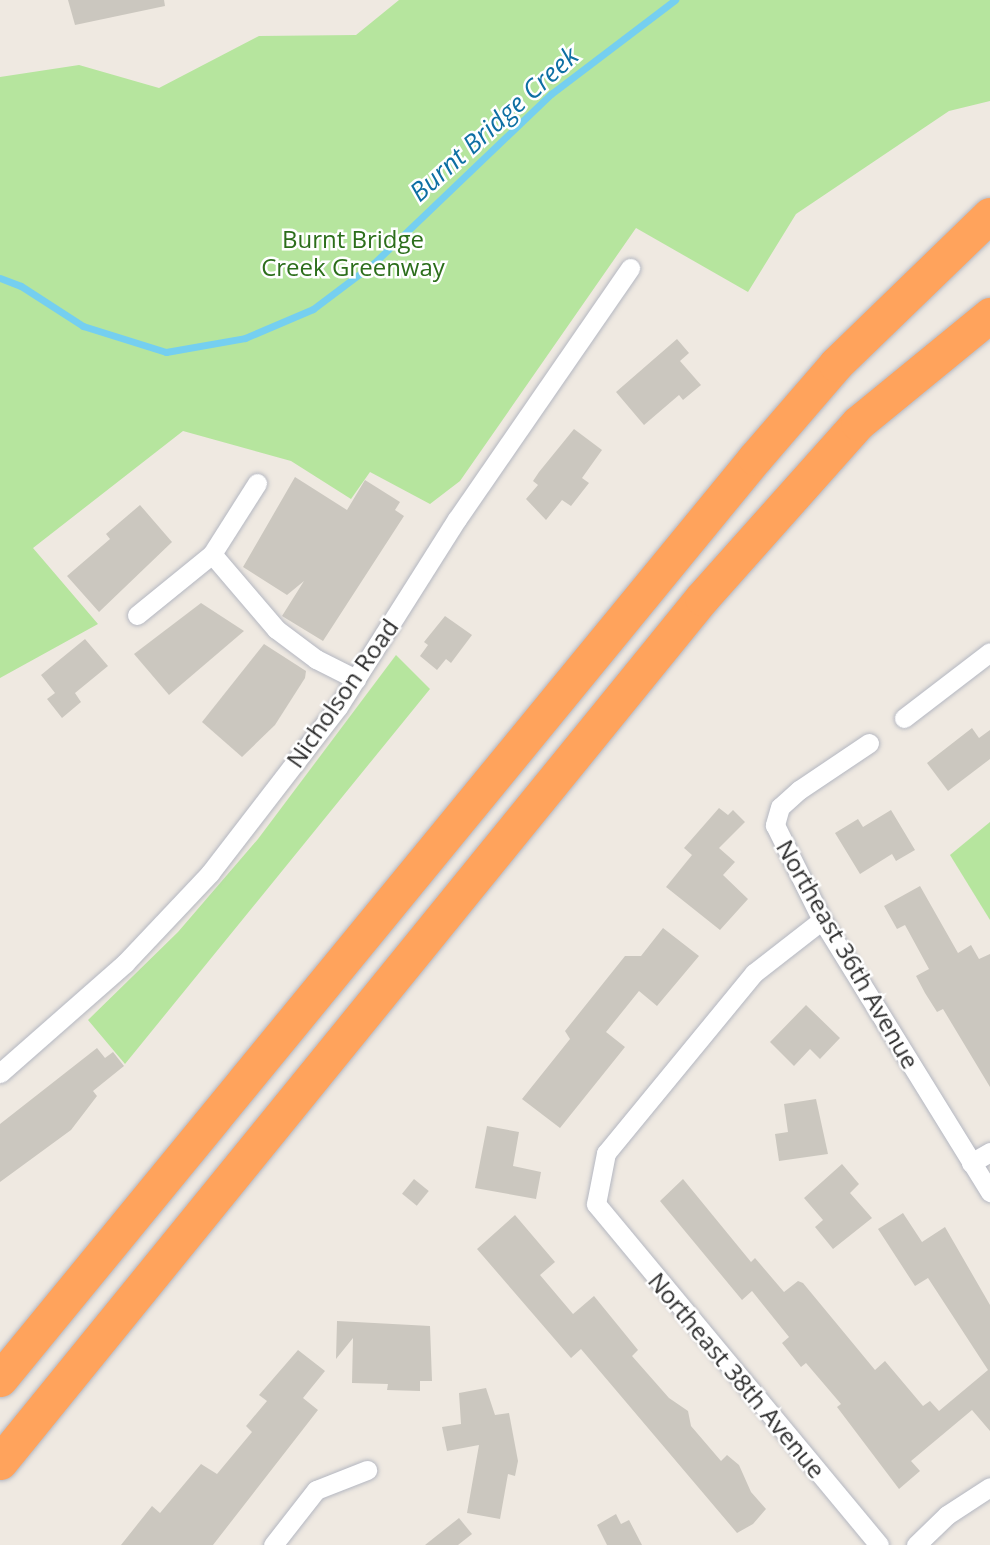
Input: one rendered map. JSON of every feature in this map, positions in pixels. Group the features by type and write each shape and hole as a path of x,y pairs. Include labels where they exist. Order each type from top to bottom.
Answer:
{"highway":[{"path":"0,1379 659,574 836,364 990,215"},
{"path":"659,574 842,370 990,240"},
{"path":"901,387 990,302"},
{"path":"0,1462 702,598 858,423 990,315"}],"street":[{"name":"Nicholson Road","path":"0,1073 125,963 210,873 356,679 457,519 630,268"},
{"path":"137,615 212,554 257,483"},
{"path":"212,554 276,629 316,659 356,679"},
{"path":"904,718 990,652"},
{"name":"Northeast 36th Avenue","path":"869,743 799,790 780,807 775,825 822,920 990,1192"},
{"name":"Northeast 38th Avenue","path":"822,920 754,973 606,1153 596,1204 879,1545"},
{"path":"971,1163 990,1152"},
{"path":"273,1545 316,1490 367,1470"},
{"path":"916,1545 947,1515 990,1487"}],"green space":[{"name":"Burnt Bridge Creek Greenway","path":"399,0 990,0 990,101 949,111 796,214 748,292 636,228 460,481 430,504 370,472 351,499 291,461 183,431 33,548 98,624 0,678 0,77 79,65 159,88 259,36 356,35"},
{"path":"396,655 430,689 125,1064 88,1020 178,932 258,839"},
{"path":"990,822 990,920 950,855"}],"building":[{"path":"68,0 164,0 165,6 75,25"},
{"path":"677,339 689,353 680,361 701,385 683,400 679,395 644,425 616,392"},
{"path":"574,429 602,450 582,478 589,483 571,506 562,500 546,520 526,499 538,485 533,481 539,472"},
{"path":"295,477 347,510 365,480 400,502 395,510 404,516 323,641 282,616 304,581 287,595 243,567"},
{"path":"140,505 172,542 99,612 67,576 110,539 106,534"},
{"path":"201,603 244,631 169,695 134,654"},
{"path":"445,616 472,635 451,663 446,659 437,670 420,656 428,645 424,642"},
{"path":"85,639 108,666 75,693 81,702 62,718 47,699 55,693 41,675"},
{"path":"264,644 306,671 305,678 275,725 242,757 202,722"},
{"path":"972,728 979,738 990,730 990,759 948,791 927,763"},
{"path":"719,808 728,815 733,810 745,822 719,848 735,862 723,875 748,899 720,930 666,887 692,855 684,848"},
{"path":"891,810 915,850 896,861 892,854 860,874 835,833 858,819 863,827"},
{"path":"920,886 958,953 971,945 979,959 990,954 990,1087 943,1009 937,1012 925,993 916,976 929,969 905,925 897,929 884,906"},
{"path":"663,928 699,956 657,1006 639,991 606,1032 625,1047 560,1128 522,1099 570,1039 565,1031 625,956 641,956"},
{"path":"806,1005 840,1038 820,1059 810,1049 794,1066 770,1042"},
{"path":"97,1048 105,1058 113,1052 124,1066 93,1091 97,1096 71,1130 0,1182 0,1124"},
{"path":"816,1099 828,1154 779,1161 775,1134 788,1132 784,1104"},
{"path":"487,1126 519,1132 513,1166 541,1172 536,1199 475,1188"},
{"path":"842,1164 859,1184 850,1193 872,1218 833,1249 815,1227 823,1220 804,1198"},
{"path":"414,1179 429,1191 417,1206 402,1194"},
{"path":"683,1179 751,1262 755,1258 784,1292 798,1281 803,1283 875,1370 885,1361 923,1406 930,1401 939,1411 988,1370 928,1278 915,1286 878,1229 903,1213 922,1242 945,1227 990,1305 990,1431 972,1410 911,1461 920,1471 899,1489 837,1407 841,1404 806,1363 801,1367 782,1343 789,1337 752,1291 742,1300 660,1201"},
{"path":"515,1215 555,1262 540,1275 573,1314 594,1296 638,1350 632,1356 669,1398 688,1411 691,1426 721,1461 727,1455 739,1465 751,1492 766,1509 753,1524 737,1533 581,1349 571,1358 477,1249"},
{"path":"337,1321 430,1326 432,1381 420,1381 420,1391 387,1390 388,1384 352,1383 353,1338 336,1359"},
{"path":"298,1350 325,1371 303,1398 318,1410 213,1545 121,1545 152,1506 160,1513 201,1464 217,1474 252,1432 246,1426 267,1401 259,1395"},
{"path":"486,1388 495,1415 509,1413 518,1461 515,1476 508,1474 500,1519 467,1513 479,1445 447,1451 442,1427 461,1424 459,1393"},
{"path":"616,1514 621,1524 629,1520 642,1545 607,1545 597,1525"},
{"path":"459,1518 472,1534 458,1545 425,1545"}],"waterway":[{"name":"Burnt Bridge Creek","path":"0,278 21,286 83,326 166,352 245,338 313,309 374,263 551,94 675,0"}]}
